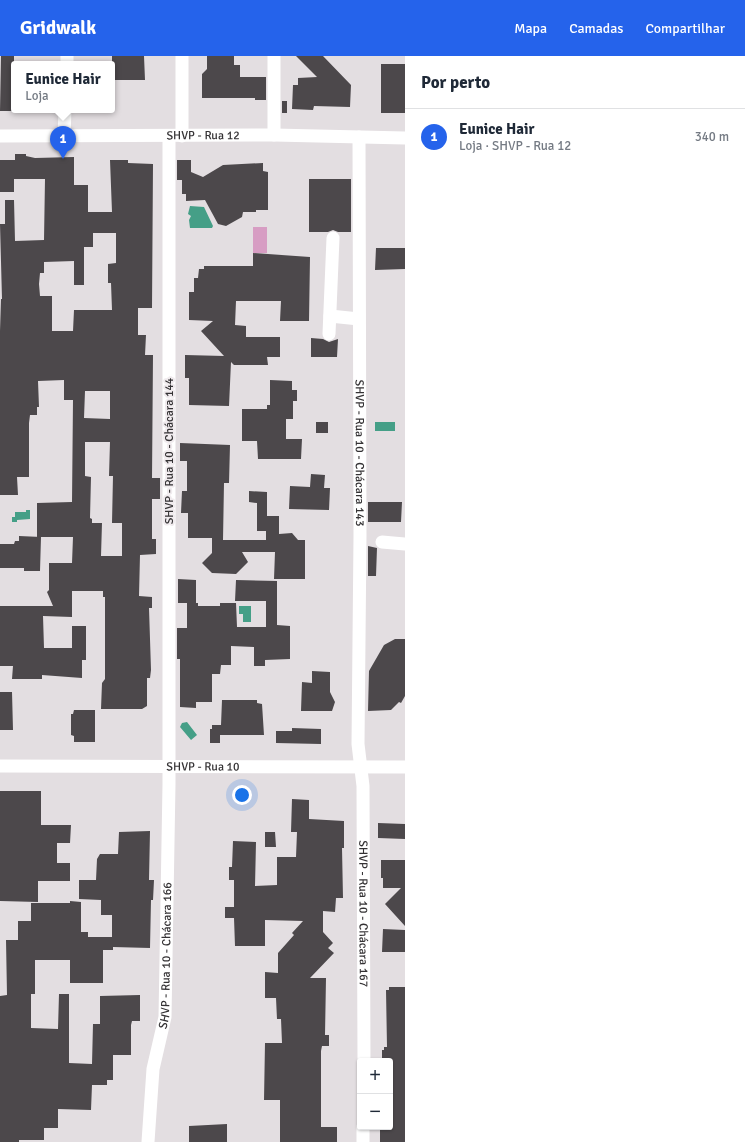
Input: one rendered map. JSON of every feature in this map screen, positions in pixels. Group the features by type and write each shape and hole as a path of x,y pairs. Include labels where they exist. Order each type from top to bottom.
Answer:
{"street":[{"path":"182,56 182,136"},
{"path":"274,56 274,135"},
{"path":"64,137 65,113"},
{"name":"SHVP - Rua 12","path":"0,136 64,137 274,135 405,138"},
{"name":"SHVP - Rua 10 - Chácara 144","path":"168,767 169,136"},
{"name":"SHVP - Rua 10 - Chácara 143","path":"359,137 360,536 358,744 361,768"},
{"path":"329,334 333,238"},
{"path":"330,316 359,319"},
{"path":"382,542 405,544"},
{"name":"SHVP - Rua 10","path":"0,766 405,767"},
{"name":"SHVP - Rua 10 - Chácara 166","path":"148,1142 152,1069 165,1025 168,767"},
{"name":"SHVP - Rua 10 - Chácara 167","path":"361,768 363,786 364,861 364,1058"},
{"path":"364,1130 364,1142"}],"shaded area":[{"path":"190,206 204,207 213,226 212,228 190,228 189,220 191,216 188,214"},
{"path":"253,227 267,227 267,253 253,253"},
{"path":"375,422 395,422 395,431 375,431"},
{"path":"26,510 30,510 30,519 12,522 12,517 15,517 15,512 26,512"},
{"path":"239,606 251,606 251,622 243,622 243,614 239,614"},
{"path":"187,722 197,735 191,740 180,727 182,723"}],"building":[{"path":"1,56 14,56 14,61 11,61 11,111 0,111"},
{"path":"112,56 144,56 145,80 115,80 115,61 112,61"},
{"path":"207,56 234,56 234,65 240,65 240,77 266,77 266,100 255,100 255,98 202,98 202,74 207,69"},
{"path":"296,56 323,56 351,85 350,107 314,106 313,110 292,109 293,85 298,85 298,78 317,77"},
{"path":"381,64 405,64 405,113 381,113"},
{"path":"282,101 287,101 287,113 282,113"},
{"path":"15,154 26,154 26,156 35,158 74,157 74,185 88,185 88,212 112,212 110,160 128,160 128,163 153,164 152,308 138,308 138,335 146,335 145,355 153,355 152,478 160,478 160,499 152,499 152,539 156,539 156,554 140,555 139,596 152,597 152,608 149,608 151,670 150,678 147,678 147,706 142,709 101,709 102,683 105,679 105,597 103,597 103,591 72,591 72,617 43,616 44,648 72,648 72,626 86,626 86,660 82,660 82,678 42,675 42,679 12,679 13,666 0,666 0,606 53,606 47,592 49,590 49,563 72,563 73,537 37,537 37,503 72,502 73,400 64,400 64,380 38,381 39,407 37,407 37,415 30,415 29,423 29,477 17,477 18,495 0,495 0,331 2,299 0,224 5,224 5,200 14,200 15,241 44,240 45,179 14,179 14,192 0,192 0,160 15,160","holes":["93,233 116,233 116,263 108,264 108,283 111,283 112,310 74,310 73,331 52,331 52,296 40,296 40,273 44,273 44,262 74,261 74,285 84,285 84,247 93,247","85,391 110,391 110,419 84,418","85,442 110,442 109,476 113,476 112,523 122,523 122,556 101,556 102,523 92,523 92,519 90,518 91,477 85,476"]},
{"path":"177,160 191,160 191,172 203,177 223,165 263,163 263,171 268,172 268,210 243,212 242,217 226,226 218,224 205,200 186,201 186,194 182,194 182,180 177,180"},
{"path":"309,179 351,179 351,232 338,232 333,230 328,232 309,232"},
{"path":"376,248 405,248 405,269 375,270"},
{"path":"253,253 310,257 309,321 280,321 281,301 236,301 235,325 246,326 246,337 280,337 280,357 267,357 268,365 234,365 231,362 229,406 189,405 189,378 185,378 185,355 224,356 201,331 213,321 189,320 189,292 194,292 194,278 198,278 199,269 204,269 204,266 253,266"},
{"path":"311,338 323,339 329,342 338,339 337,357 311,357"},
{"path":"270,380 292,381 292,390 297,390 297,401 293,401 293,419 286,419 286,439 302,439 301,459 258,459 257,441 242,441 242,409 267,409 267,405 270,405"},
{"path":"316,422 328,422 328,433 316,433"},
{"path":"180,443 230,445 229,483 224,483 223,540 266,540 266,531 257,531 257,503 249,502 249,491 267,492 267,516 279,516 279,534 292,533 298,540 305,540 305,579 274,579 275,552 242,552 248,562 236,574 212,573 202,563 212,553 212,538 188,538 188,513 181,513 182,491 187,491 187,461 180,461"},
{"path":"311,474 325,475 324,488 330,488 329,510 289,509 290,486 310,487"},
{"path":"368,502 402,502 401,522 368,522"},
{"path":"19,536 41,537 40,571 24,571 24,568 0,568 0,544 14,544 15,541 19,541"},
{"path":"368,546 377,548 376,576 368,576"},
{"path":"178,579 196,580 196,603 198,603 198,606 220,606 220,603 236,603 237,627 266,627 266,601 235,601 236,580 277,581 277,625 290,626 290,659 265,660 265,666 254,666 254,647 231,646 231,665 221,665 220,674 212,674 212,702 196,702 196,708 180,707 180,659 177,659 177,628 187,628 187,603 178,603"},
{"path":"395,639 405,639 405,696 401,703 399,702 391,710 368,711 369,671 384,645"},
{"path":"312,671 330,672 330,692 335,702 332,711 301,711 302,682 312,683"},
{"path":"0,692 12,692 13,730 0,730"},
{"path":"222,700 257,700 257,703 262,704 264,735 220,735 220,743 210,743 210,729 212,729 212,725 221,725"},
{"path":"74,710 95,710 95,742 74,742 74,736 71,735 71,714 73,714"},
{"path":"292,728 321,729 321,744 276,743 276,731 292,731"},
{"path":"0,791 41,791 41,825 71,825 70,843 57,843 57,863 70,863 70,881 38,881 38,902 0,901"},
{"path":"292,799 309,800 309,819 344,821 344,848 342,848 343,898 336,898 335,912 323,911 323,932 333,943 328,948 334,953 310,978 326,978 325,1035 329,1035 329,1046 322,1046 321,1051 321,1127 337,1127 337,1142 280,1142 280,1100 264,1100 265,1043 282,1043 281,1019 277,1019 276,998 265,998 265,972 278,973 278,953 294,935 292,933 303,921 265,920 265,946 235,946 234,918 225,918 225,907 234,907 234,880 229,880 229,867 232,867 233,841 256,842 255,886 277,885 277,857 296,857 297,832 291,832"},
{"path":"378,823 405,824 405,839 378,838"},
{"path":"150,831 149,880 154,880 153,900 151,900 150,948 113,947 113,950 103,950 103,983 70,983 70,960 35,960 35,994 31,994 31,1028 58,1029 59,994 69,994 69,1063 92,1064 93,1024 100,1024 100,996 140,995 140,1021 132,1021 131,1025 131,1055 113,1055 113,1080 107,1080 107,1085 92,1085 91,1110 58,1109 58,1128 44,1128 44,1140 0,1142 0,996 7,995 6,940 18,940 18,921 31,921 31,903 70,903 70,901 81,902 81,932 88,932 88,937 112,937 112,915 101,915 101,900 79,899 79,880 96,880 97,859 100,854 118,854 119,832"},
{"path":"265,832 275,832 276,847 265,847"},
{"path":"381,860 405,860 405,926 385,904 401,888 383,888 383,878 381,878"},
{"path":"383,929 405,930 405,952 382,952"},
{"path":"389,987 405,987 405,1142 380,1142 380,1130 393,1130 393,1058 382,1058 382,1050 384,1050 384,1047 387,1047 386,990 389,990"},
{"path":"227,1124 227,1142 189,1142 189,1126"}],"place":[{"name":"Eunice Hair","path":"63,159"}]}
